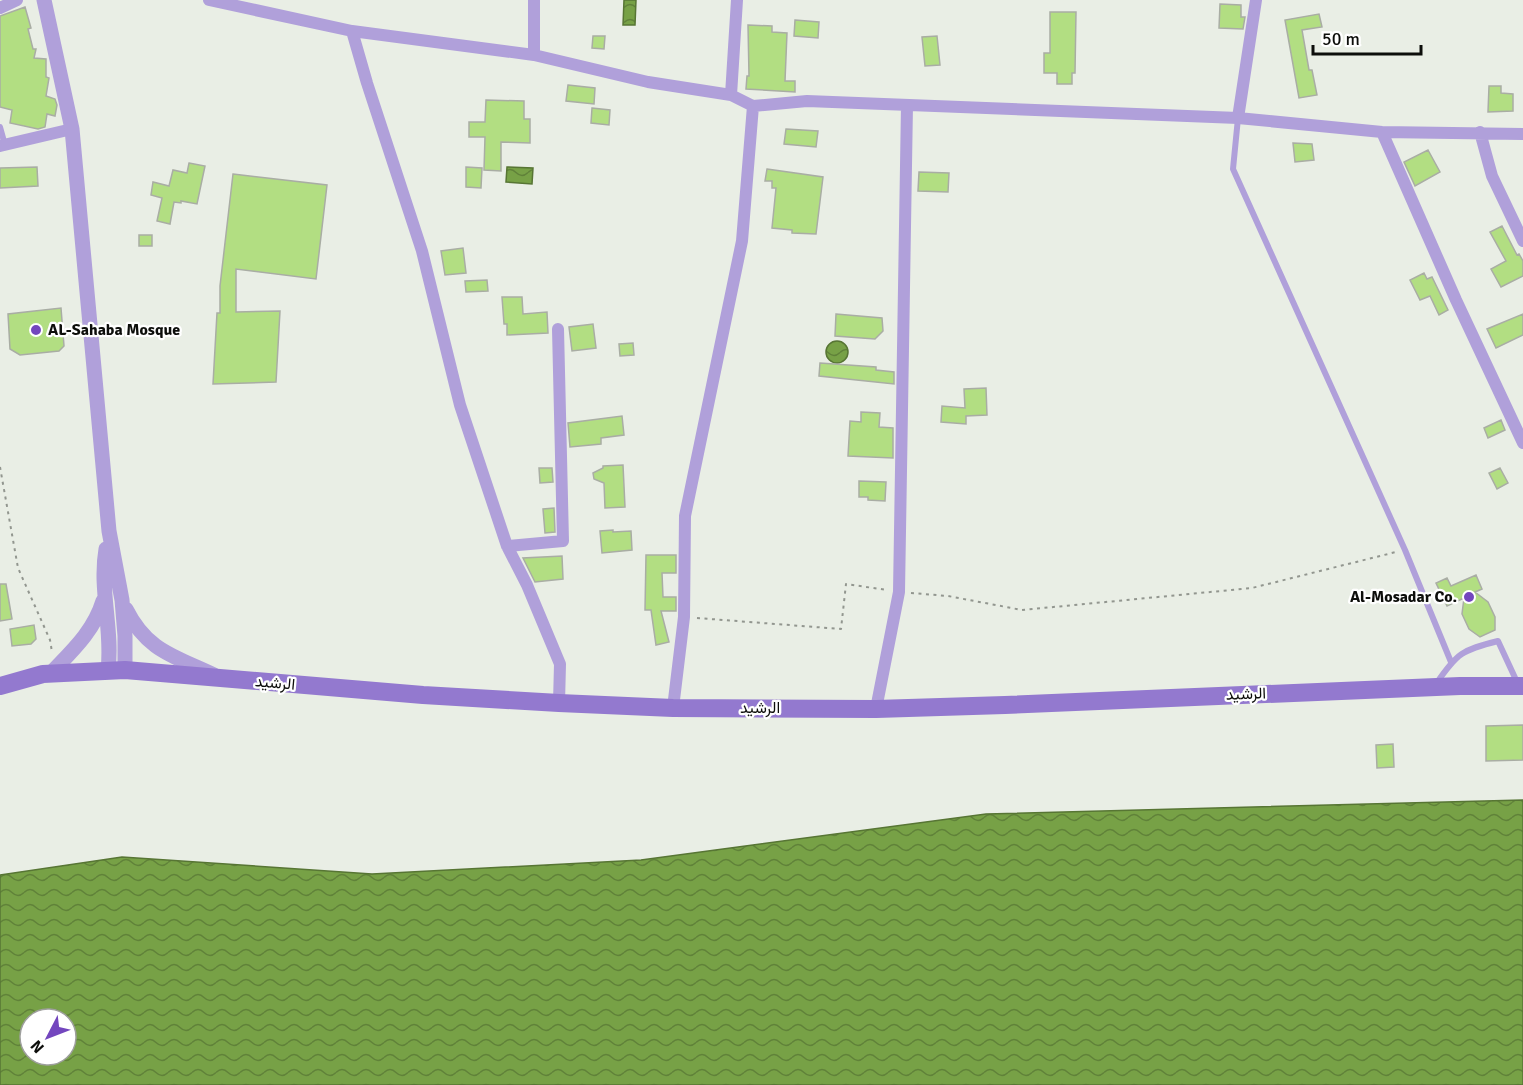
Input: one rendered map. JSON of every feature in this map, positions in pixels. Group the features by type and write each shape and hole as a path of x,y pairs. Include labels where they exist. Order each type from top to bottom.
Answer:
{"main road":[{"name":"الرشيد","path":"0,686 47,673 117,670 423,695 673,708 876,708 1005,705 1434,687 1521,686"}],"street":[{"path":"0,8 17,0"},
{"path":"44,0 72,129 109,531 122,600 125,636 117,670"},
{"path":"209,0 249,5 352,31 534,55 648,82 731,95 753,106 807,101 1238,118 1382,132 1523,134"},
{"path":"534,0 534,55"},
{"path":"731,95 737,0"},
{"path":"1238,118 1256,0"},
{"path":"352,31 422,251 460,405 507,546 527,585 560,663 559,703"},
{"path":"876,708 899,592 907,105"},
{"path":"673,708 684,617 685,516 741,241 753,106"},
{"path":"3,146 72,129"},
{"path":"1382,132 1456,300 1523,442"},
{"path":"1480,132 1492,176 1523,241"},
{"path":"507,546 563,541 558,329"},
{"path":"109,531 105,556 106,592 110,651 117,670"},
{"path":"47,673 92,628 98,618 106,592"},
{"path":"122,600 133,623 151,644 219,678"}],"lane":[{"path":"1238,118 1233,169 1405,550 1451,662"},
{"path":"0,127 3,146"},
{"path":"1434,687 1451,662 1470,648 1498,641 1521,686"}],"path":[{"path":"0,467 18,568 50,640 52,653 47,673"},
{"path":"684,617 842,629 846,584 948,596 1022,610 1252,588 1405,550"}],"water":[{"path":"624,0 636,0 635,25 623,25"},
{"path":"507,167 533,168 532,184 506,182"},
{"path":"837,341 845,344 848,352 845,360 837,363 829,360 826,352 829,344"},
{"path":"1523,800 1523,1085 0,1085 0,875 122,857 372,874 641,860 986,814"}],"building":[{"path":"1220,4 1241,5 1241,17 1245,17 1243,29 1219,28"},
{"path":"25,7 31,28 28,29 33,49 36,49 34,58 46,59 46,77 49,78 46,96 55,99 57,105 55,116 47,114 45,127 38,129 10,123 12,110 0,107 0,16"},
{"path":"1050,12 1076,12 1075,73 1072,73 1072,84 1057,84 1057,73 1044,73 1044,53 1050,53"},
{"path":"1319,14 1322,27 1302,30 1309,70 1312,70 1317,95 1299,98 1285,20"},
{"path":"795,20 819,22 818,38 794,36"},
{"path":"748,25 772,26 772,32 787,33 785,81 795,81 795,92 746,89 747,76 749,76"},
{"path":"593,36 605,36 604,49 592,48"},
{"path":"937,36 940,65 925,66 922,37"},
{"path":"568,85 595,88 594,104 566,101"},
{"path":"1489,86 1501,86 1501,93 1513,94 1513,111 1488,112"},
{"path":"486,100 524,101 524,119 530,119 530,143 501,142 501,171 484,170 485,137 469,137 469,122 485,122"},
{"path":"592,108 610,110 609,125 591,123"},
{"path":"786,129 818,131 816,147 784,144"},
{"path":"1293,143 1312,144 1314,160 1295,162"},
{"path":"1428,150 1440,172 1415,186 1404,162"},
{"path":"189,163 205,166 197,204 174,202 170,224 157,221 162,198 151,195 153,182 169,186 173,170 187,173"},
{"path":"37,167 38,186 0,188 0,168"},
{"path":"466,167 482,168 481,188 466,187"},
{"path":"767,169 823,177 816,234 792,233 792,230 772,228 776,188 772,188 772,181 765,181"},
{"path":"919,172 949,173 948,192 918,191"},
{"path":"233,174 327,185 316,279 236,269 236,312 280,311 276,382 213,384 217,313 220,313 220,286"},
{"path":"1502,226 1517,255 1519,254 1523,261 1523,276 1501,287 1491,269 1506,261 1490,232"},
{"path":"139,235 152,235 152,246 139,246"},
{"path":"463,248 466,273 445,275 441,251"},
{"path":"1424,273 1427,279 1432,277 1448,310 1439,315 1430,296 1420,300 1410,280"},
{"path":"487,280 488,291 466,292 465,281"},
{"path":"502,297 522,297 523,314 547,312 548,333 507,335"},
{"name":"AL-Sahaba Mosque","path":"61,308 64,346 59,351 20,355 10,349 8,314"},
{"path":"836,314 882,318 883,331 875,339 835,336"},
{"path":"1523,314 1523,335 1496,348 1487,329"},
{"path":"593,324 596,348 572,351 569,327"},
{"path":"633,343 634,355 620,356 619,344"},
{"path":"820,363 876,367 876,370 894,372 894,384 819,376"},
{"path":"986,388 987,415 966,416 966,424 941,422 942,406 965,408 964,389"},
{"path":"861,412 880,413 879,427 893,428 893,458 848,456 850,421 861,422"},
{"path":"622,416 624,435 601,438 601,444 570,447 568,423"},
{"path":"1501,420 1505,430 1488,438 1484,428"},
{"path":"623,465 625,507 605,508 604,483 594,479 593,473 603,466"},
{"path":"539,468 552,468 553,482 540,483"},
{"path":"1500,468 1508,483 1497,489 1489,473"},
{"path":"859,481 886,482 885,501 859,497"},
{"path":"554,508 555,532 545,533 543,509"},
{"path":"613,530 613,532 631,531 632,550 602,553 600,531"},
{"path":"646,555 676,555 676,573 662,573 663,597 676,597 676,611 661,611 669,642 656,645 651,610 645,610"},
{"path":"562,556 563,579 535,582 523,558"},
{"path":"1476,575 1482,589 1475,592 1488,602 1495,617 1495,630 1480,637 1469,629 1462,614 1464,598 1447,606 1436,583 1447,578 1451,586"},
{"path":"0,584 6,584 12,619 0,621"},
{"path":"34,625 36,639 31,644 12,646 10,629"},
{"path":"1523,725 1523,760 1486,761 1486,726"},
{"path":"1393,744 1394,767 1377,768 1376,745"}],"place":[{"name":"AL-Sahaba Mosque","path":"36,330"},
{"name":"Al-Mosadar Co.","path":"1469,597"}]}
